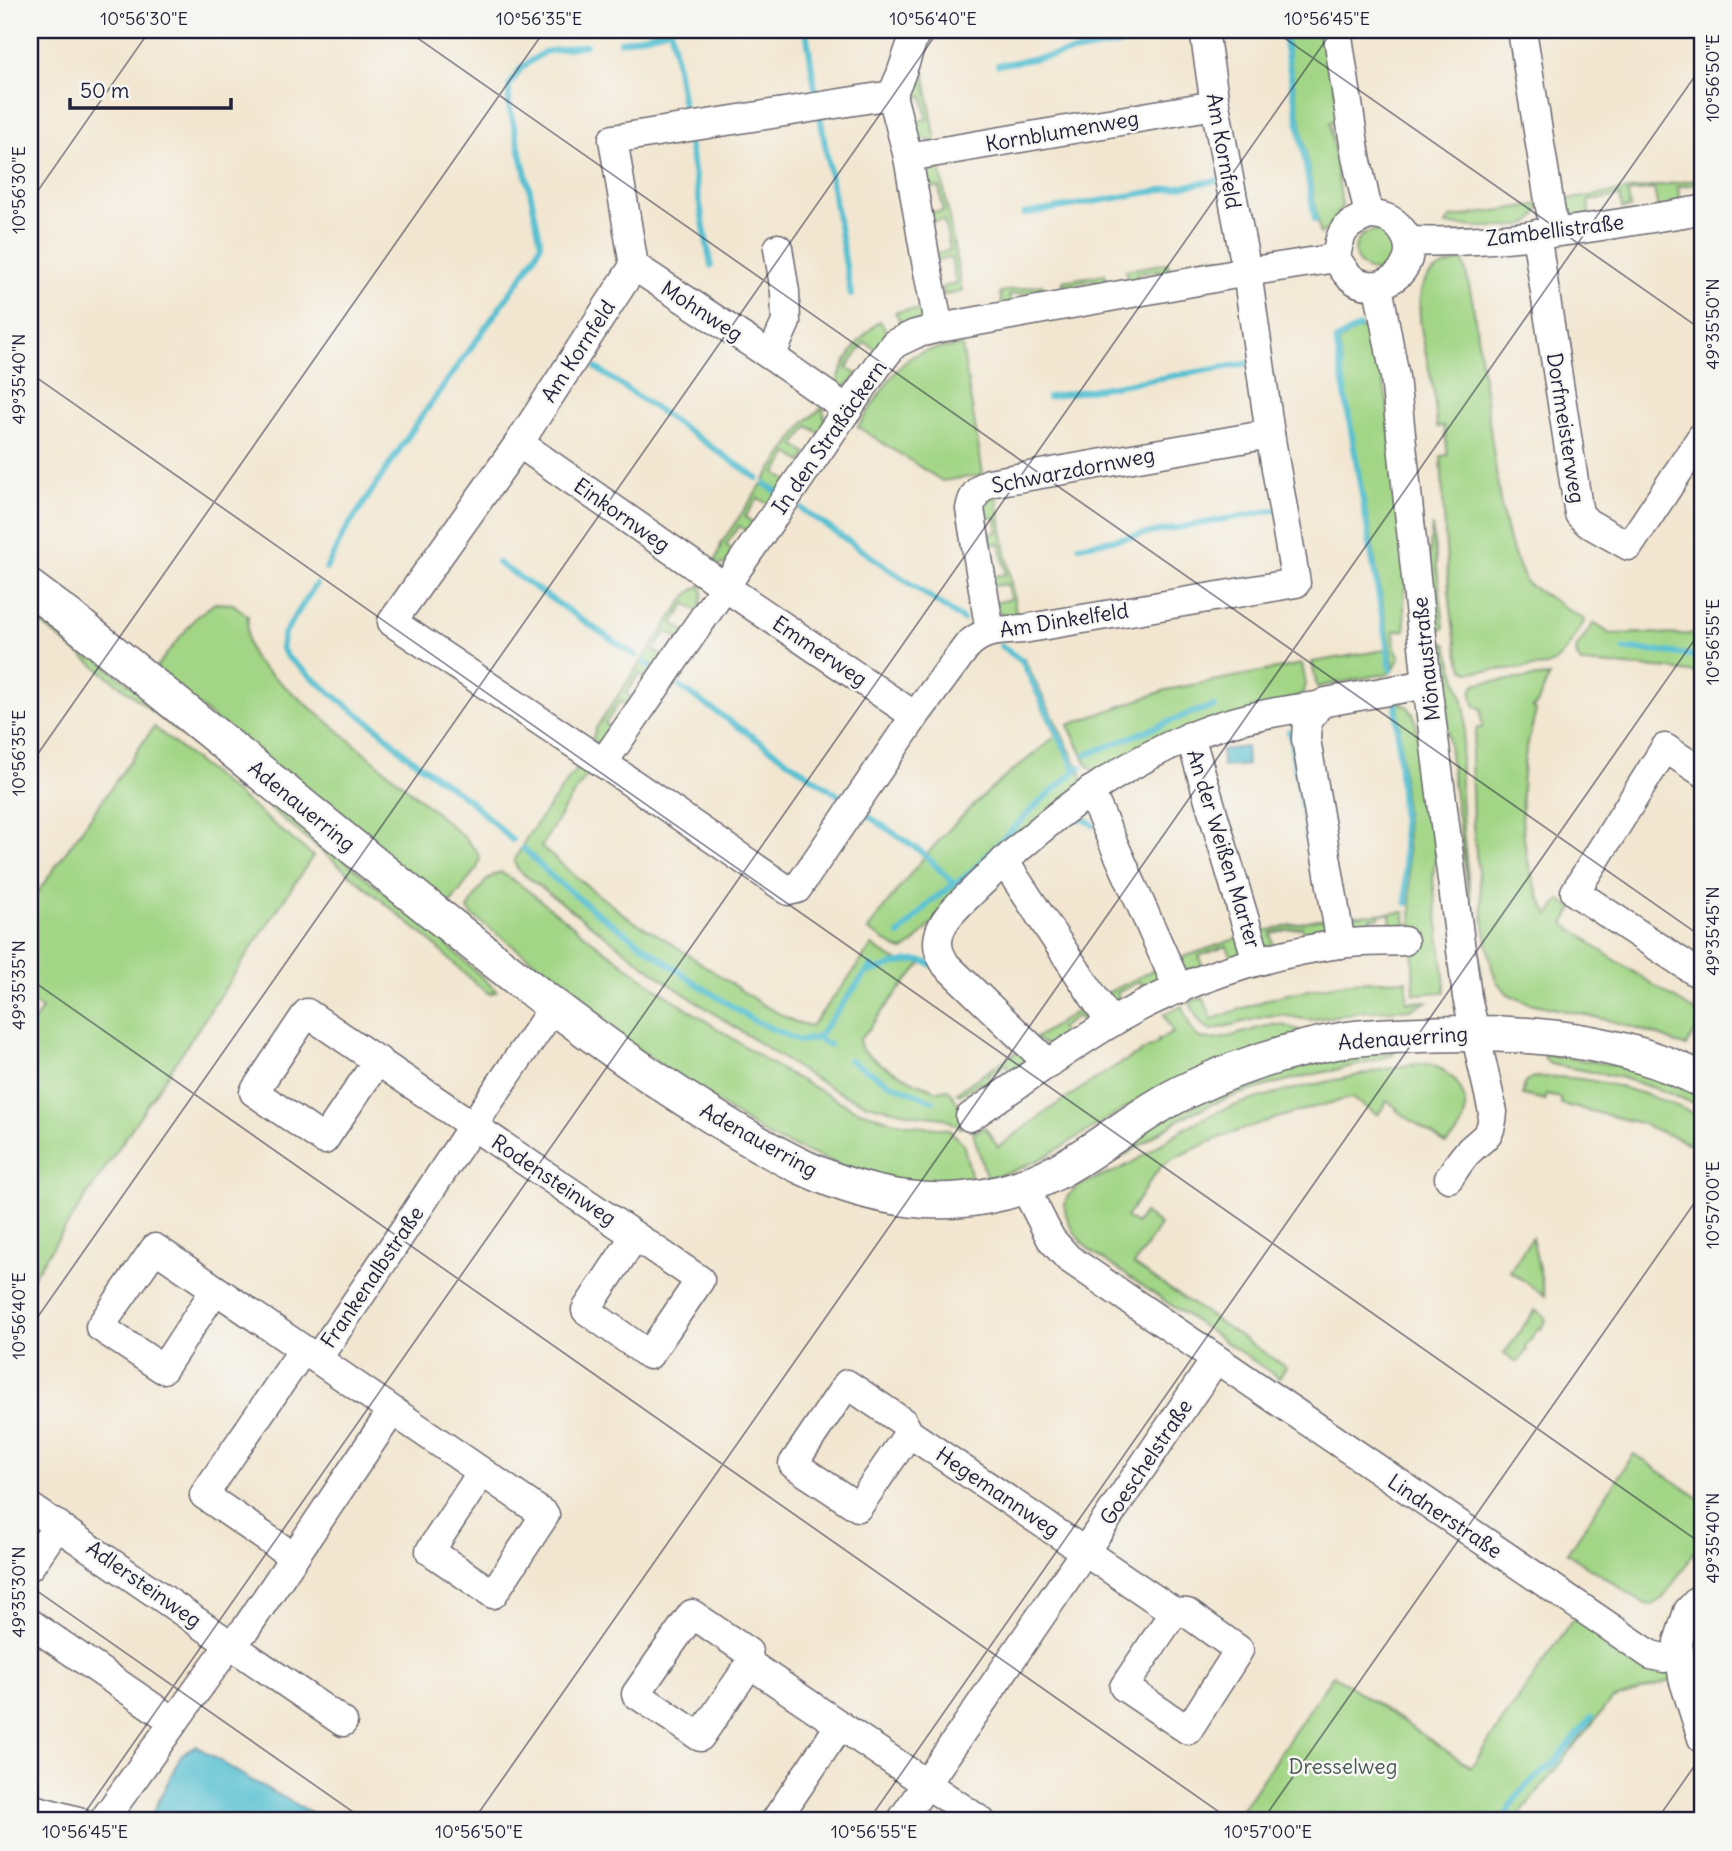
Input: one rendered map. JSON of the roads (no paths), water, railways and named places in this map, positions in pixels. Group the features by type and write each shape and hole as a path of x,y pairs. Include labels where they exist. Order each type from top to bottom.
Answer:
{"main road":[{"name":"Adenauerring","path":"30,588 511,974 618,1054 735,1130 789,1161 868,1192 943,1201 985,1196 1024,1186 1057,1172 1158,1106 1192,1088 1279,1056 1380,1035 1517,1034 1568,1040 1645,1056 1702,1080"}],"street":[{"path":"916,30 892,95 908,157 939,327"},
{"name":"Am Kornfeld","path":"1204,30 1215,105 1247,272"},
{"path":"1337,30 1356,157 1369,215"},
{"path":"1522,30 1545,233"},
{"path":"634,266 613,139 892,95"},
{"name":"Kornblumenweg","path":"908,157 1215,105"},
{"name":"Zambellistraße","path":"1408,241 1437,242 1545,233 1702,210"},
{"path":"1369,215 1390,219 1400,226 1408,241 1409,256 1403,270 1393,280 1378,286 1356,282 1347,275 1336,258 1343,232 1353,221 1369,215"},
{"name":"Dorfmeisterweg","path":"1545,233 1580,514 1588,523 1629,547 1702,436"},
{"path":"771,356 786,322 785,292 778,248"},
{"name":"In den Straßäckern","path":"603,763 894,344 939,327 1336,258"},
{"name":"Am Kornfeld","path":"603,763 393,622 519,443 634,266"},
{"name":"Mohnweg","path":"634,266 848,410"},
{"name":"Am Dinkelfeld","path":"603,763 789,891 797,889 915,716 976,637 990,632 1023,629 1296,583 1270,434 1247,272"},
{"name":"Mönaustraße","path":"1378,286 1395,377 1427,684 1467,997 1493,1112 1491,1129 1483,1140 1469,1150 1449,1178"},
{"name":"Schwarzdornweg","path":"990,632 970,509 971,502 981,486 1270,434"},
{"name":"Einkornweg","path":"519,443 725,587"},
{"name":"Emmerweg","path":"725,587 915,716"},
{"name":"An der Weißen Marter","path":"1049,1065 946,965 937,946 939,933 951,914 1004,861 1053,818 1145,757 1190,736 1266,713 1318,706 1326,702 1427,684"},
{"path":"1318,706 1307,723 1306,738 1342,944"},
{"name":"An der Weißen Marter","path":"1190,736 1257,961"},
{"path":"1702,772 1665,748 1575,892 1702,976"},
{"path":"1090,791 1179,989"},
{"path":"1004,861 1111,1023"},
{"name":"An der Weißen Marter","path":"970,1116 1111,1023 1179,989 1257,961 1342,944 1404,941"},
{"name":"Frankenalbstraße","path":"294,1557 204,1495 310,1355 373,1278 472,1125 554,1007"},
{"name":"Rodensteinweg","path":"378,1060 324,1140 254,1092 307,1013 378,1060 635,1236"},
{"path":"1024,1186 1051,1239 1068,1258 1216,1359"},
{"path":"215,1290 310,1355"},
{"name":"Frankenalbstraße","path":"310,1355 482,1472"},
{"name":"Goeschelstraße","path":"901,1821 1216,1359"},
{"name":"Lindnerstraße","path":"1216,1359 1651,1655 1664,1658 1680,1656"},
{"path":"103,1821 230,1644 245,1630 392,1411"},
{"name":"Hegemannweg","path":"909,1433 1174,1612"},
{"name":"Adlersteinweg","path":"30,1507 343,1722"},
{"path":"30,1566 58,1525"},
{"path":"1702,1596 1688,1611 1678,1642 1683,1678 1702,1738"},
{"path":"30,1623 173,1721"},
{"path":"750,1664 981,1821"},
{"path":"775,1821 840,1725"},
{"path":"30,1808 78,1821"}],"water":[{"path":"1246,747 1247,765 1223,767 1221,750"},
{"path":"196,1746 249,1779 327,1821 149,1821 181,1755"}],"waterway":[{"path":"620,42 666,30"},
{"path":"671,30 685,118"},
{"path":"806,30 816,95"},
{"path":"1283,30 1315,220"},
{"path":"998,65 1194,31"},
{"path":"326,569 344,533 417,423 521,278 541,244 509,106 509,86 521,68 544,52 586,45"},
{"path":"820,116 851,295"},
{"path":"688,138 711,266"},
{"path":"1024,214 1219,180"},
{"path":"1359,327 1336,340 1391,670"},
{"path":"1048,397 1250,363"},
{"path":"596,368 757,478"},
{"path":"765,484 780,494"},
{"path":"802,509 963,620"},
{"path":"1079,546 1275,510"},
{"path":"498,563 636,656"},
{"path":"316,584 284,634 281,647 287,657 379,729 405,754 470,801 512,840"},
{"path":"1001,646 1022,661 1076,771"},
{"path":"1624,649 1702,657"},
{"path":"644,662 656,671"},
{"path":"680,687 841,797"},
{"path":"1396,702 1407,903"},
{"path":"1086,755 1188,714 1215,706"},
{"path":"1289,731 1291,740"},
{"path":"1292,747 1296,773"},
{"path":"899,935 931,901 970,873 1034,807 1080,767"},
{"path":"1297,777 1299,790"},
{"path":"1300,796 1305,823"},
{"path":"864,813 923,853 954,884"},
{"path":"1071,819 1083,819 1093,825"},
{"path":"1306,832 1307,837"},
{"path":"523,848 550,875 592,909 694,982 753,1020 799,1041 817,1038 871,966"},
{"path":"1310,850 1311,859"},
{"path":"1312,861 1314,873"},
{"path":"866,973 911,961 936,967"},
{"path":"817,1038 829,1045"},
{"path":"849,1060 889,1083 933,1101"},
{"path":"1504,1821 1511,1804 1526,1786 1555,1762 1591,1718"}],"park label":[{"name":"Dresselweg","path":"1343,1766"}]}
